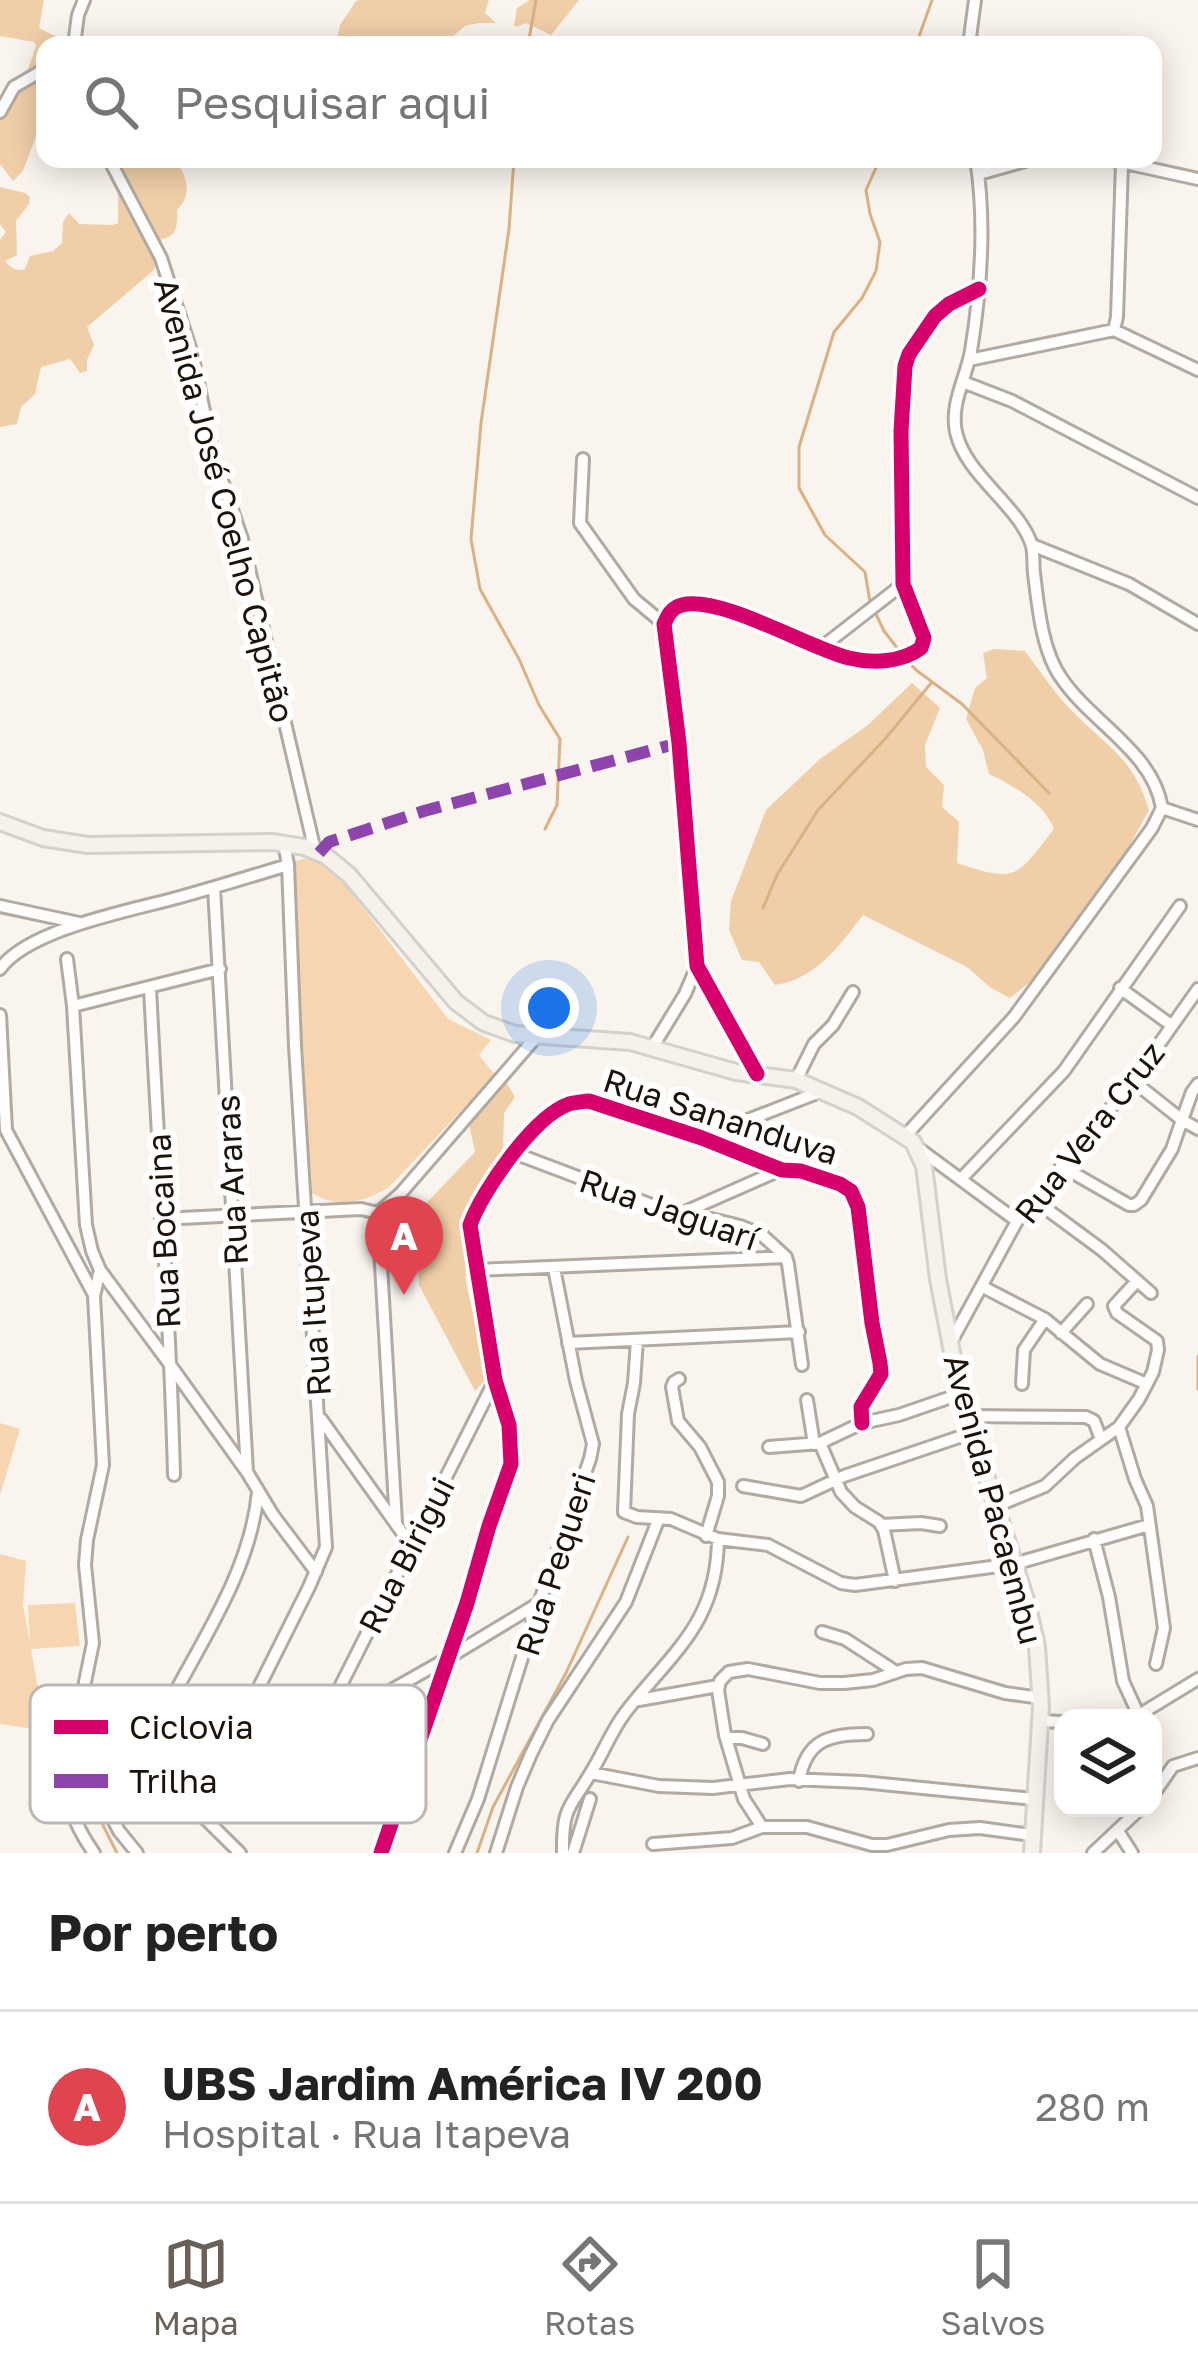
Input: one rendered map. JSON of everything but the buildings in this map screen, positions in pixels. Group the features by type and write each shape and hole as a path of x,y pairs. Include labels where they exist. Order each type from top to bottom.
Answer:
{"main road":[{"path":"0,822 44,838 88,845 284,843 315,851 362,888 465,1011 484,1023 515,1034 630,1042 736,1072 796,1080 905,1135 917,1147"},
{"name":"Avenida Pacaembu","path":"917,1147 924,1166 938,1279 960,1394 1037,1647 1041,1698 1031,1853"}],"street":[{"path":"75,36 84,0"},
{"path":"970,36 975,0"},
{"path":"0,112 14,87 36,74"},
{"name":"Avenida José Coelho Capitão","path":"114,168 161,258 192,354 213,454 242,539 315,851"},
{"path":"905,1135 1015,1017 1162,808 1145,767 1059,676 1048,648 1032,544 962,449 954,416 970,360 979,289 978,168"},
{"path":"979,174 1000,168"},
{"path":"1114,330 1122,168"},
{"path":"1146,168 1198,179"},
{"path":"757,1074 697,966 664,624 670,610 685,603 718,608 848,658 898,659 921,648 924,638 903,584 905,366 935,316 979,289"},
{"path":"970,360 1114,330 1198,370"},
{"path":"963,382 1012,401 1198,498"},
{"path":"583,459 580,523 634,599 664,624"},
{"path":"1032,544 1129,584 1198,624"},
{"path":"822,647 903,584"},
{"path":"1162,808 1198,820"},
{"name":"Rua Itupeva","path":"260,1685 326,1547 284,843"},
{"path":"0,969 20,951 82,924 288,865"},
{"name":"Rua Araras","path":"214,888 247,1472"},
{"path":"0,906 82,924"},
{"path":"961,1179 1064,1072 1180,906"},
{"path":"67,959 86,1225 100,1270 316,1572"},
{"path":"652,1048 697,966"},
{"path":"73,1006 220,970"},
{"name":"Rua Bocaina","path":"150,988 175,1475"},
{"path":"1120,988 1171,1025"},
{"name":"Rua Vera Cruz","path":"950,1342 1017,1221 1133,1081 1198,989"},
{"path":"796,1080 814,1044 833,1025 853,992"},
{"path":"0,1015 6,1130 94,1296"},
{"path":"378,1213 401,1193 537,1036"},
{"path":"1133,1081 1198,1129"},
{"path":"1061,1166 1134,1205 1142,1200 1172,1149 1198,1084"},
{"path":"702,1138 824,1091"},
{"name":"Rua Sananduva","path":"426,1722 512,1464 509,1425 495,1379 470,1226 478,1202 514,1153 555,1112 570,1103 589,1101 850,1191 858,1207 880,1363 880,1374 861,1407 862,1423"},
{"path":"917,1147 1017,1221"},
{"name":"Rua Jaguarí","path":"514,1153 649,1204 762,1235 786,1257 802,1366"},
{"path":"684,1212 782,1170"},
{"path":"1033,1199 1151,1293"},
{"path":"161,1219 361,1209 378,1213"},
{"path":"378,1213 397,1523"},
{"path":"476,1270 786,1257"},
{"name":"Rua Pequeri","path":"455,1853 478,1799 593,1444 554,1268"},
{"path":"85,1685 93,1643 87,1540 103,1465 94,1296 100,1270"},
{"path":"996,1506 1045,1486 1119,1427 1147,1384 1157,1360 1157,1341 1114,1306 1137,1281"},
{"path":"983,1286 1045,1319 1100,1364 1147,1384"},
{"path":"1061,1333 1087,1304"},
{"path":"1022,1384 1024,1350 1045,1319"},
{"path":"568,1343 799,1332"},
{"path":"637,1340 624,1512 637,1517 671,1519 712,1538 768,1545 856,1585 1014,1564 1149,1525"},
{"name":"Rua Birigui","path":"341,1685 495,1379"},
{"path":"563,1853 564,1817 575,1793 621,1718 700,1621 715,1576 712,1538 718,1482 700,1447 678,1421 672,1387 680,1379"},
{"path":"769,1447 817,1443 862,1423 960,1394"},
{"path":"806,1400 817,1443 834,1481 848,1501 881,1525 887,1537 895,1581"},
{"path":"967,1416 1086,1417 1094,1420 1100,1438"},
{"path":"319,1417 411,1545"},
{"path":"1119,1427 1147,1506 1164,1628 1156,1664"},
{"path":"743,1486 801,1496 971,1433"},
{"path":"181,1685 248,1544 258,1492"},
{"path":"496,1853 531,1754 548,1720 626,1602 659,1518"},
{"path":"881,1525 940,1526"},
{"path":"1094,1539 1133,1709"},
{"path":"400,1685 539,1603"},
{"path":"822,1632 845,1639 896,1672"},
{"path":"762,1827 749,1810 726,1738 718,1686 724,1676 740,1669 820,1683 873,1680 922,1668 1006,1694 1041,1698"},
{"path":"1149,1709 1198,1679"},
{"path":"637,1700 718,1686"},
{"path":"1040,1721 1054,1722"},
{"path":"800,1781 802,1761 819,1743 867,1734"},
{"path":"726,1738 763,1744"},
{"path":"1162,1782 1173,1766 1198,1758"},
{"path":"591,1773 659,1786 712,1788 766,1780 862,1782 1034,1799"},
{"path":"573,1853 590,1798"},
{"path":"1093,1853 1132,1817"},
{"path":"74,1823 94,1853"},
{"path":"115,1823 137,1853"},
{"path":"210,1823 240,1853"},
{"name":"Rua Sananduva","path":"381,1853 391,1823"},
{"path":"653,1844 732,1838 762,1827 807,1827 872,1845 980,1828 1031,1835"},
{"path":"1118,1831 1132,1853"}],"shaded area":[{"path":"0,0 44,0 39,28 55,36 36,36 36,46 0,36"},
{"path":"489,0 485,13 496,23 465,26 453,36 338,36 356,1"},
{"path":"530,0 579,0 551,35 526,23 514,25 517,8"},
{"path":"36,46 36,136 23,171 13,181 0,164 0,119"},
{"path":"105,168 180,168 187,191 177,210 175,229 161,239 154,270 87,327 94,345 87,371 80,373 70,359 41,367 35,394 21,407 17,424 0,427 0,240 6,232 0,224 0,187 30,197 16,221 17,255 5,261 19,270 25,269 30,256 53,251 62,243 63,222 69,213 79,224 118,223 118,194"},
{"path":"1025,651 1066,705 1135,777 1149,810 1127,850 1030,982 1010,998 967,967 863,915 815,968 775,985 759,962 742,960 729,930 731,901 766,810 912,683 940,708 925,745 926,767 944,785 942,807 959,822 957,863 992,873 1014,872 1054,829 1036,803 989,774 983,750 966,719 975,688 987,678 983,653"},
{"path":"313,857 349,889 448,1019 491,1040 479,1055 495,1075 390,1186 351,1201 331,1201 312,1193 294,861"},
{"path":"506,1082 515,1097 504,1113 503,1148 464,1213 466,1282 487,1378 475,1391 419,1285 415,1215 475,1152 469,1124"},
{"path":"0,1423 20,1429 0,1495"},
{"path":"0,1554 26,1561 23,1605 30,1643 28,1605 75,1603 80,1646 31,1649 38,1685 30,1685 30,1728 0,1724"}],"waterway":[{"path":"530,36 536,0"},
{"path":"919,36 932,0"},
{"path":"513,168 471,539 480,589 560,739 557,805 545,829"},
{"path":"870,602 865,572 825,535 799,488 799,447 834,332 862,298 876,271 880,242 866,190 876,168"},
{"path":"874,610 901,653"},
{"path":"907,660 962,704 1049,793"},
{"path":"763,908 777,875 818,810 932,682"},
{"path":"1198,1356 1198,1389"},
{"path":"477,1853 493,1807 566,1673 628,1537"},
{"path":"102,1823 117,1853"}],"marked path":[{"path":"319,853 329,842 424,811 679,743"}],"cycle path":[{"path":"757,1074 697,966 664,624 675,608 698,604 741,615 858,660 896,659 921,648 924,638 903,584 905,366 935,316 979,289"},
{"path":"426,1722 511,1464 509,1425 495,1380 470,1225 497,1175 555,1111 589,1101 851,1191 858,1207 881,1374 861,1407 862,1423"},
{"path":"381,1853 391,1823"}],"place":[{"name":"UBS Jardim América IV 200","path":"404,1295"}]}
